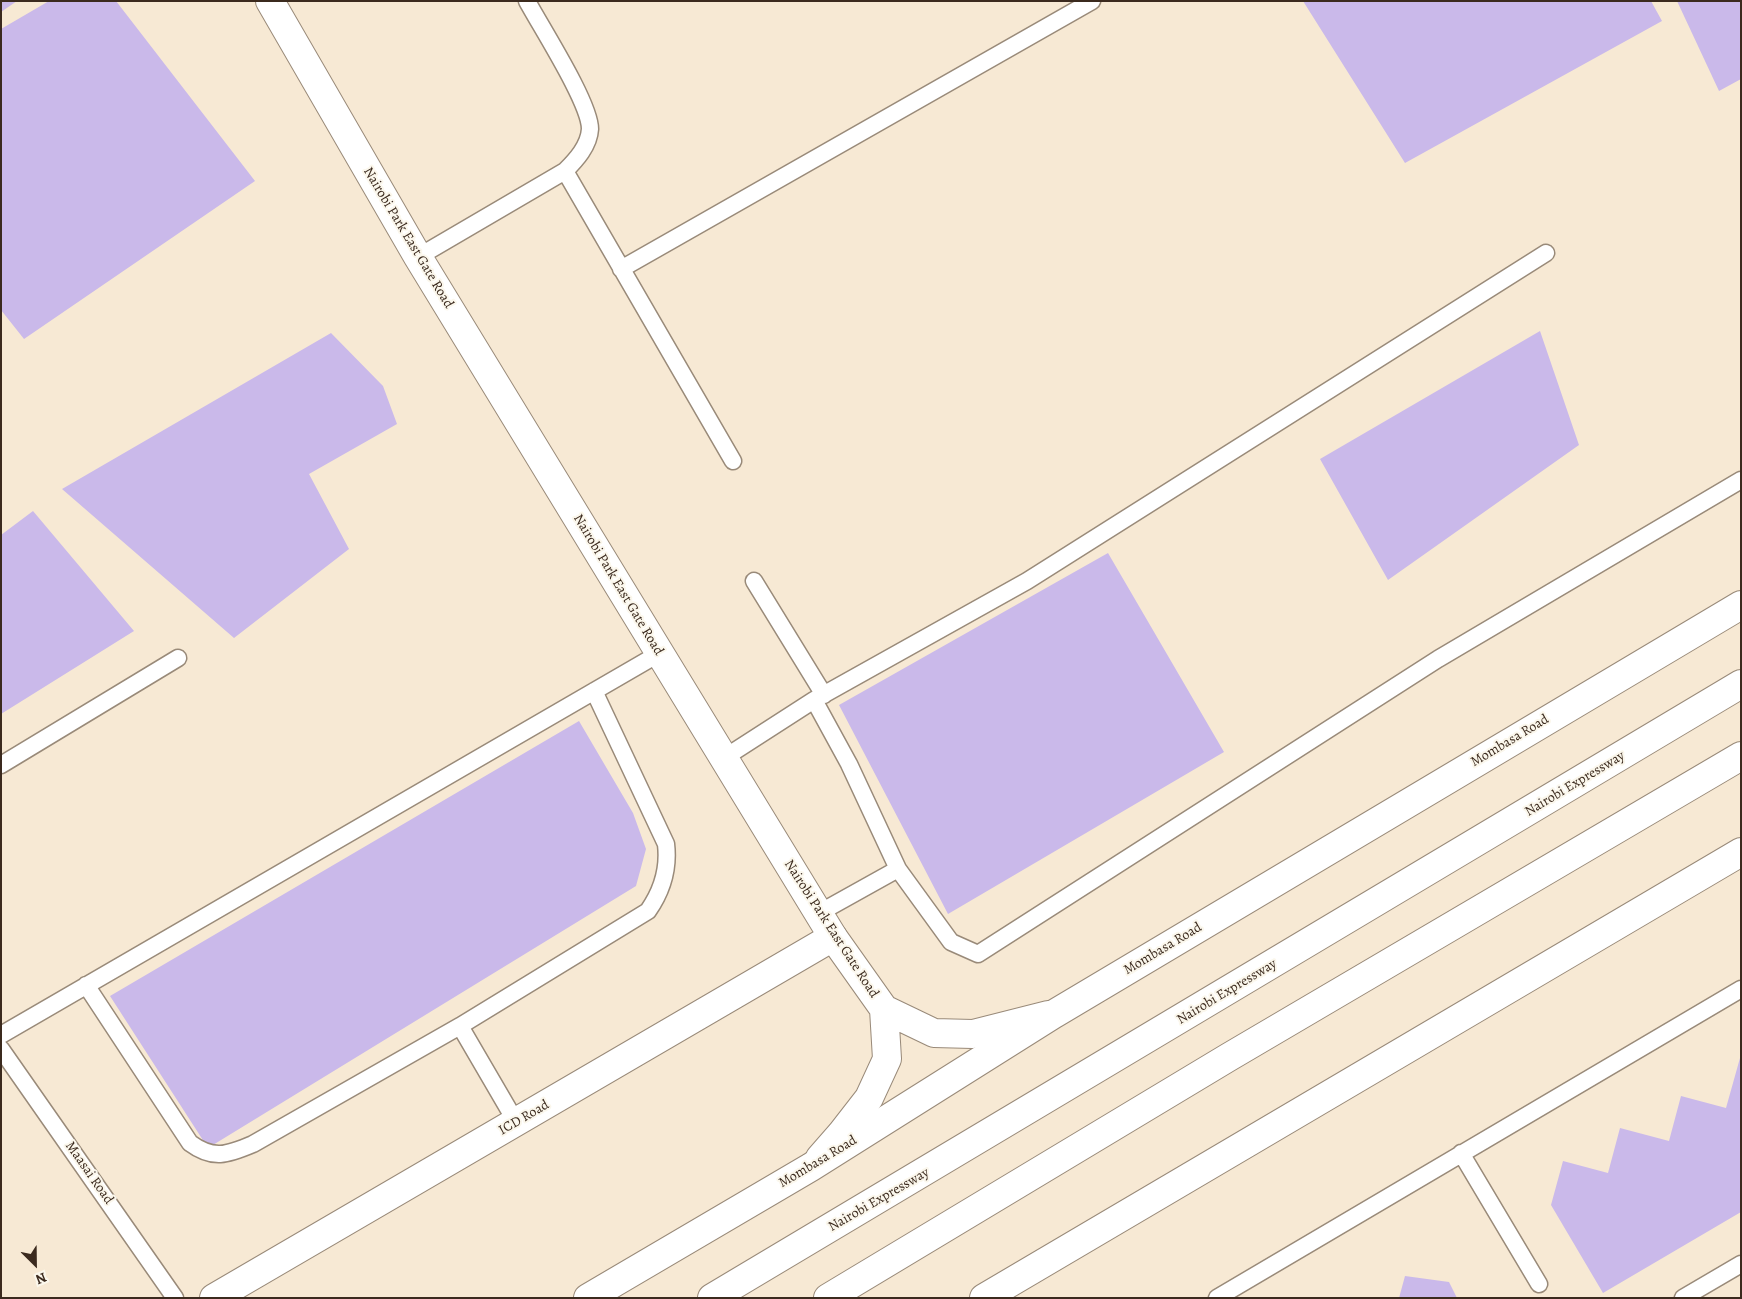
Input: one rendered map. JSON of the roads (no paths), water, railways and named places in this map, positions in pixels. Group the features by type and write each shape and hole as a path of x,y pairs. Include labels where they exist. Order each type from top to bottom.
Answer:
{"main road":[{"name":"Nairobi Park East Gate Road","path":"270,1 418,257 833,937 884,1009 934,1033 973,1034 1054,1014"},
{"name":"Mombasa Road","path":"588,1298 811,1167 1054,1014 1741,605"},
{"name":"Nairobi Expressway","path":"712,1298 1741,684"},
{"path":"828,1298 1237,1052 1741,756"},
{"path":"984,1298 1741,852"},
{"name":"ICD Road","path":"214,1298 833,937"},
{"path":"811,1167 841,1134 869,1098 888,1058 884,1009"}],"lane":[{"path":"418,257 564,171 579,156 585,144 590,129 584,105 526,1"},
{"path":"621,269 1092,1"},
{"path":"564,171 733,460"},
{"path":"724,758 819,697 1027,581 1546,253"},
{"path":"754,581 819,697 898,869 951,942 978,954 1438,659 1741,480"},
{"path":"1,1034 660,653"},
{"path":"1,765 178,658"},
{"path":"86,985 185,1136 204,1154 223,1154 252,1144 460,1026 648,911 658,898 668,862 666,844 594,691"},
{"path":"819,913 898,869"},
{"path":"1217,1298 1741,989"},
{"path":"460,1026 516,1122"},
{"name":"Maasai Road","path":"1,1049 175,1298"},
{"path":"1461,1154 1539,1284"},
{"path":"1683,1298 1741,1264"}]}
